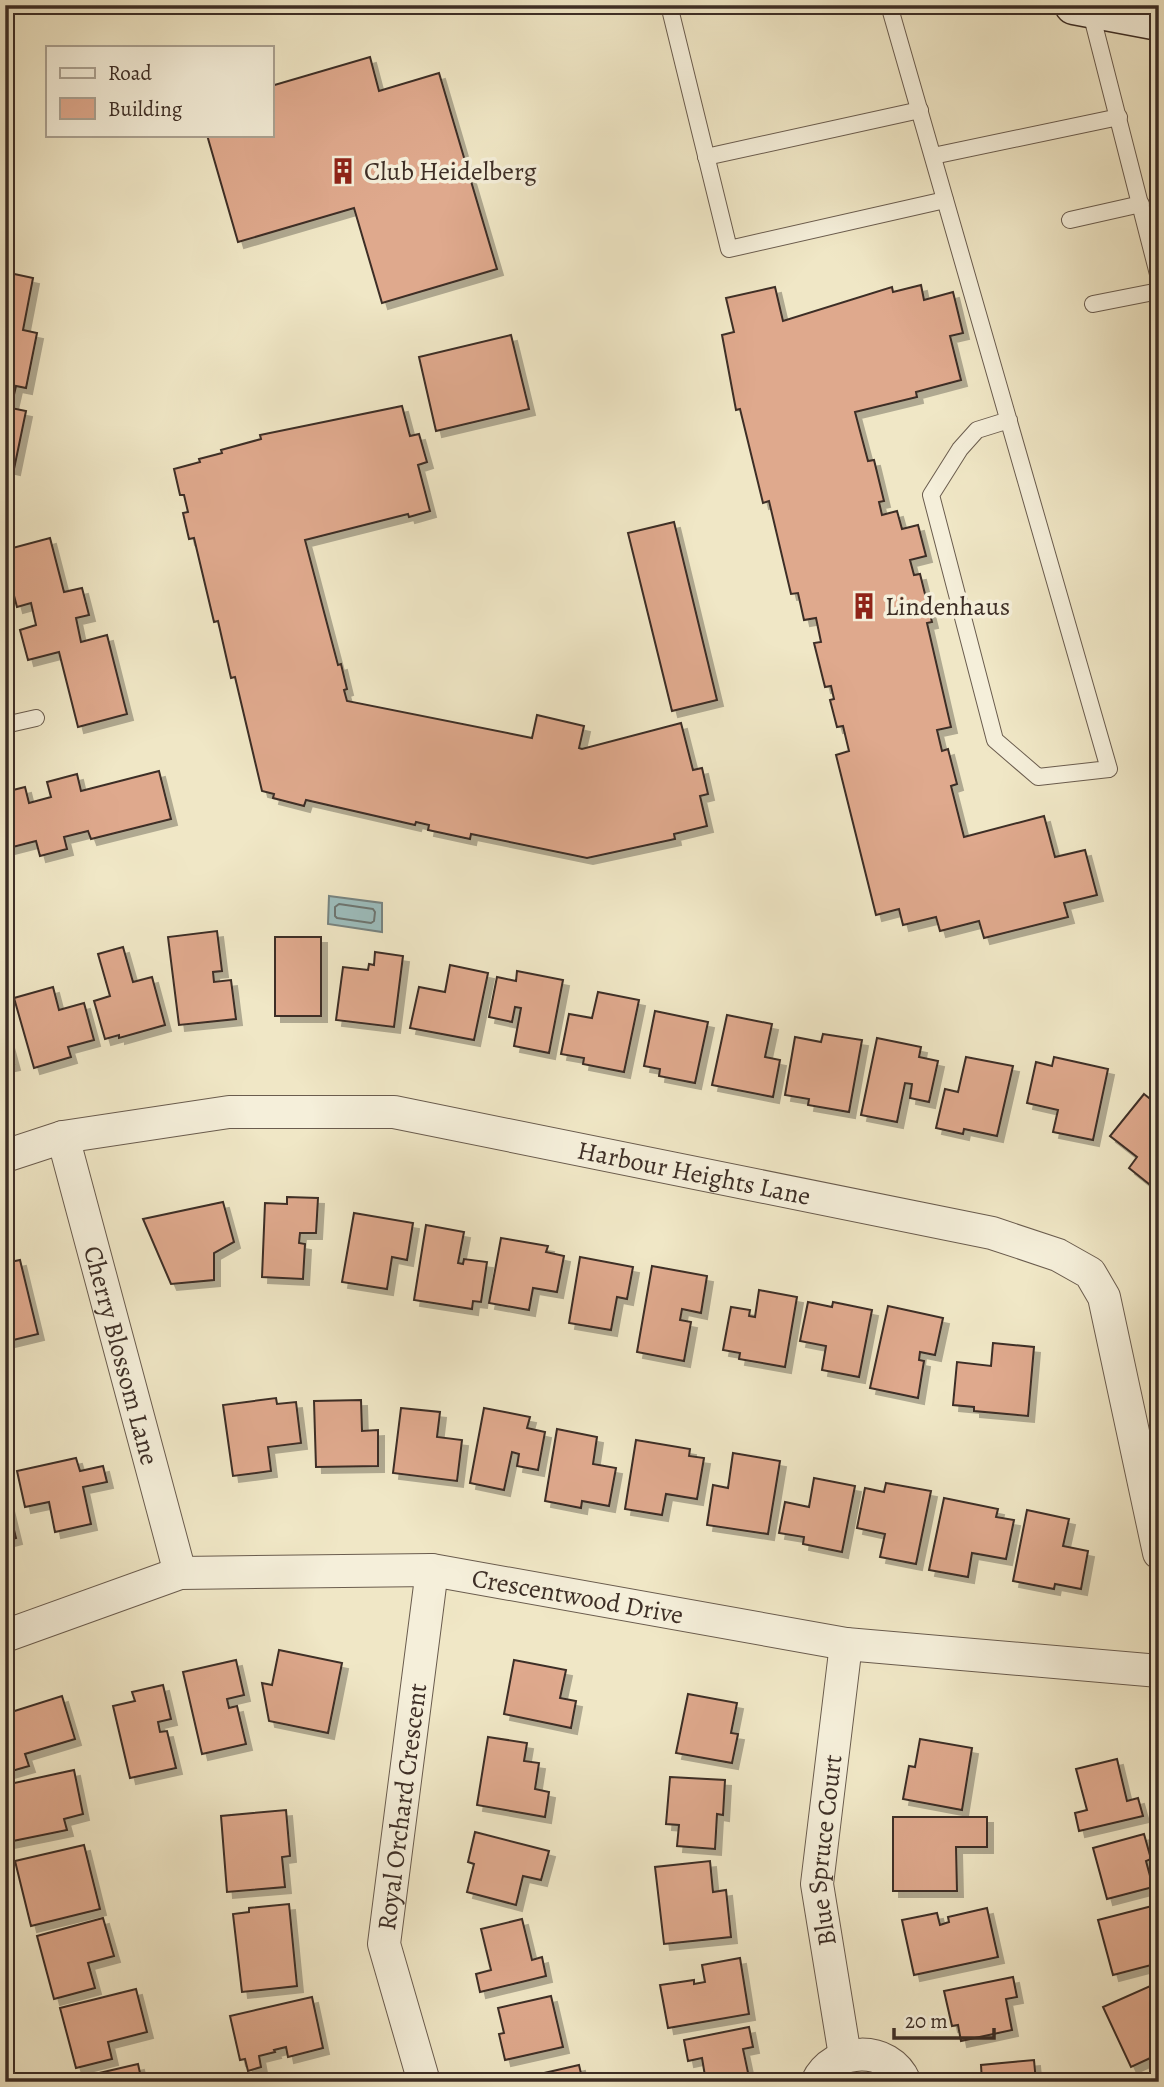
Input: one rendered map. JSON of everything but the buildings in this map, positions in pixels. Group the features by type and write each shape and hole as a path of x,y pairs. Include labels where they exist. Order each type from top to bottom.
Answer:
{"main road":[{"path":"1082,7 1159,21"}],"street":[{"name":"Harbour Heights Lane","path":"5,1156 63,1137 229,1112 394,1112 992,1233 1058,1255 1090,1273 1104,1297 1159,1553"},
{"name":"Cherry Blossom Lane","path":"63,1137 180,1573"},
{"name":"Crescentwood Drive","path":"5,1636 180,1573 432,1570 846,1644 1159,1671"},
{"name":"Royal Orchard Crescent","path":"424,2082 384,1944 432,1570"},
{"name":"Blue Spruce Court","path":"845,2056 817,1884 846,1644"},
{"path":"817,2082 831,2064 845,2056 861,2053 877,2056 891,2064 905,2082"}],"lane":[{"path":"669,5 729,249 945,200"},
{"path":"889,5 1009,420 1108,769 1038,778 995,740 931,495 960,449 978,430 1009,420"},
{"path":"1082,7 1119,117 1159,278"},
{"path":"706,157 920,110"},
{"path":"933,156 1119,117"},
{"path":"1070,220 1140,204"},
{"path":"1093,304 1159,291"},
{"path":"5,725 36,718"}],"water":[{"path":"329,896 382,903 382,932 328,924"}],"place":[{"name":"Club Heidelberg","path":"343,171"},
{"name":"Lindenhaus","path":"864,606"}]}
